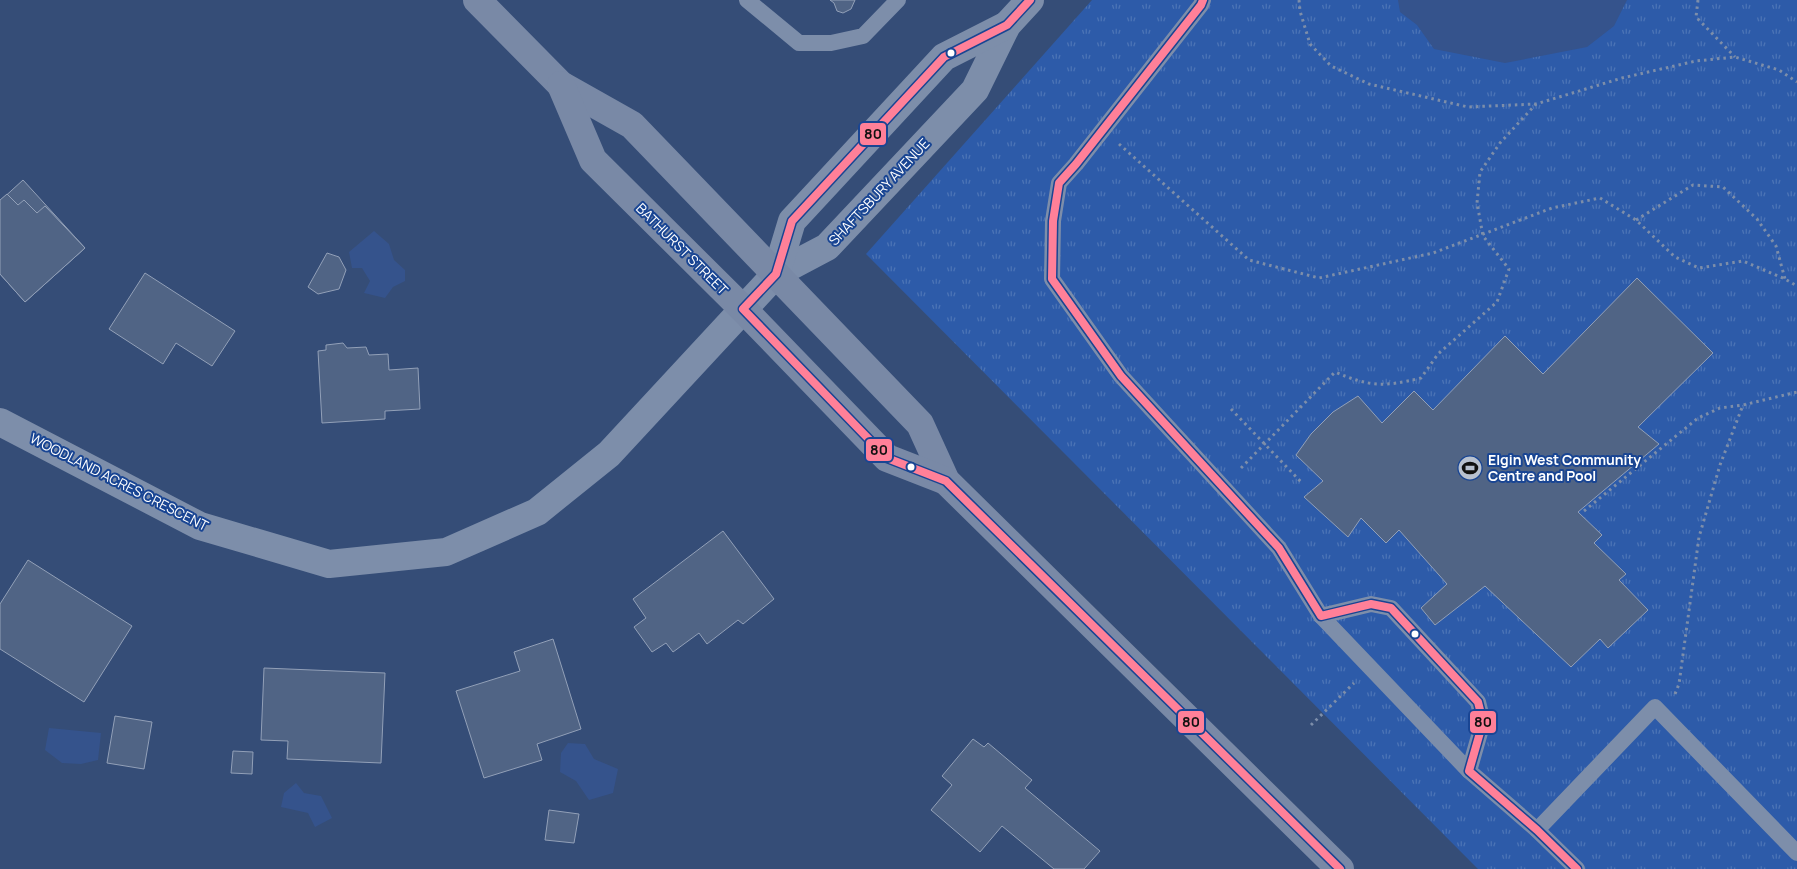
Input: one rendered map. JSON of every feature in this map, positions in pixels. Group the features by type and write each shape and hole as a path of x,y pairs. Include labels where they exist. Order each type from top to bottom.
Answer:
{"main road":[{"name":"BATHURST STREET","path":"477,0 561,85 632,125 920,424 946,481 1340,869"},
{"name":"BATHURST STREET","path":"561,85 593,160 743,309 887,458 946,481"}],"street":[{"name":"SHAFTSBURY AVENUE","path":"776,274 827,247 975,90 1007,25 1030,0"},
{"name":"SHAFTSBURY AVENUE","path":"776,274 792,220 944,57 1007,25"},
{"name":"WOODLAND ACRES CRESCENT","path":"0,422 200,526 329,564 446,552 537,512 609,454 776,274"}],"lane":[{"path":"746,0 799,43 831,44 863,36 898,0"},
{"path":"1203,0 1076,164 1059,183 1053,220 1052,279 1121,376 1279,548 1321,616 1469,771 1537,830 1577,869"},
{"path":"1321,616 1370,604 1391,608 1478,702 1483,722 1469,771"},
{"path":"1537,830 1655,706 1797,853"}],"path":[{"path":"1300,0 1300,11 1310,44 1331,66 1369,84 1468,107 1536,104 1622,78 1696,61 1735,57 1779,70 1797,82"},
{"path":"1698,0 1696,17 1735,57"},
{"path":"1240,468 1335,372 1359,382 1391,385 1421,378 1438,354 1497,302 1509,269 1483,236 1477,203 1480,172 1500,143 1536,104"},
{"path":"1102,129 1249,260 1319,278 1433,254 1552,208 1600,198 1636,220 1675,257 1699,268 1743,261 1797,286"},
{"path":"1636,220 1693,185 1723,187 1757,218 1776,246 1785,279"},
{"path":"1584,511 1698,418 1720,408 1743,405 1797,392"},
{"path":"1666,718 1679,684 1699,537 1720,465 1743,405"},
{"path":"1231,409 1303,484"}],"green space":[{"path":"1092,0 1797,0 1797,869 1478,869 866,254"}],"shaded area":[{"path":"1398,0 1627,0 1614,26 1587,47 1505,63 1434,49 1417,25 1400,12"},
{"path":"374,231 389,244 394,260 405,270 405,281 393,287 385,298 364,293 370,281 362,268 352,268 349,252"},
{"path":"49,728 101,733 98,760 81,764 62,763 45,750"},
{"path":"568,743 585,744 594,759 618,769 613,793 589,800 576,781 560,772 561,753"},
{"path":"296,783 304,793 321,796 332,818 315,827 308,813 281,807 284,793"}],"building":[{"path":"830,0 855,0 851,9 843,13 837,11 834,3"},
{"path":"23,180 85,248 25,302 0,274 0,201"},
{"path":"7,194 18,205 24,200 37,213 45,206 85,248 25,302 0,274 0,200"},
{"path":"327,253 339,257 346,270 339,289 318,294 308,287"},
{"path":"145,273 235,331 212,366 176,343 163,364 109,329"},
{"name":"Elgin West Community Centre and Pool","path":"1637,278 1713,353 1638,427 1659,444 1578,512 1602,535 1594,543 1626,574 1619,580 1648,610 1608,648 1600,639 1571,667 1485,586 1435,625 1421,608 1447,584 1399,530 1386,543 1361,518 1348,537 1304,497 1323,481 1296,455 1311,434 1333,412 1358,396 1382,423 1414,391 1433,410 1505,336 1543,374"},
{"path":"343,343 347,348 366,347 369,355 388,354 389,370 418,368 420,409 385,411 385,419 322,423 318,351 326,350 326,345"},
{"path":"723,531 774,599 743,624 738,620 707,644 699,633 673,652 666,643 652,652 634,627 646,618 633,599"},
{"path":"28,560 132,626 84,702 0,649 0,604"},
{"path":"553,639 581,729 537,744 542,760 484,778 456,691 520,671 514,652"},
{"path":"264,668 385,673 381,763 287,759 288,741 261,740"},
{"path":"115,716 152,722 144,769 107,763"},
{"path":"973,739 984,747 988,743 1032,780 1025,788 1100,851 1084,869 1054,869 1002,826 980,852 931,810 952,785 942,776"},
{"path":"233,751 253,752 252,774 231,773"},
{"path":"549,810 579,814 574,843 545,840"}],"transit line":[{"name":"80","path":"1030,0 1007,25 944,57 792,221 776,274 743,309 887,458 946,481 1340,869"},
{"name":"80","path":"1203,0 1076,164 1059,183 1053,221 1052,279 1121,376 1279,548 1321,616 1371,604 1391,608 1478,702 1483,722 1469,771 1537,830 1577,869"}],"place":[{"name":"Elgin West Community Centre and Pool","path":"1470,468"}]}
